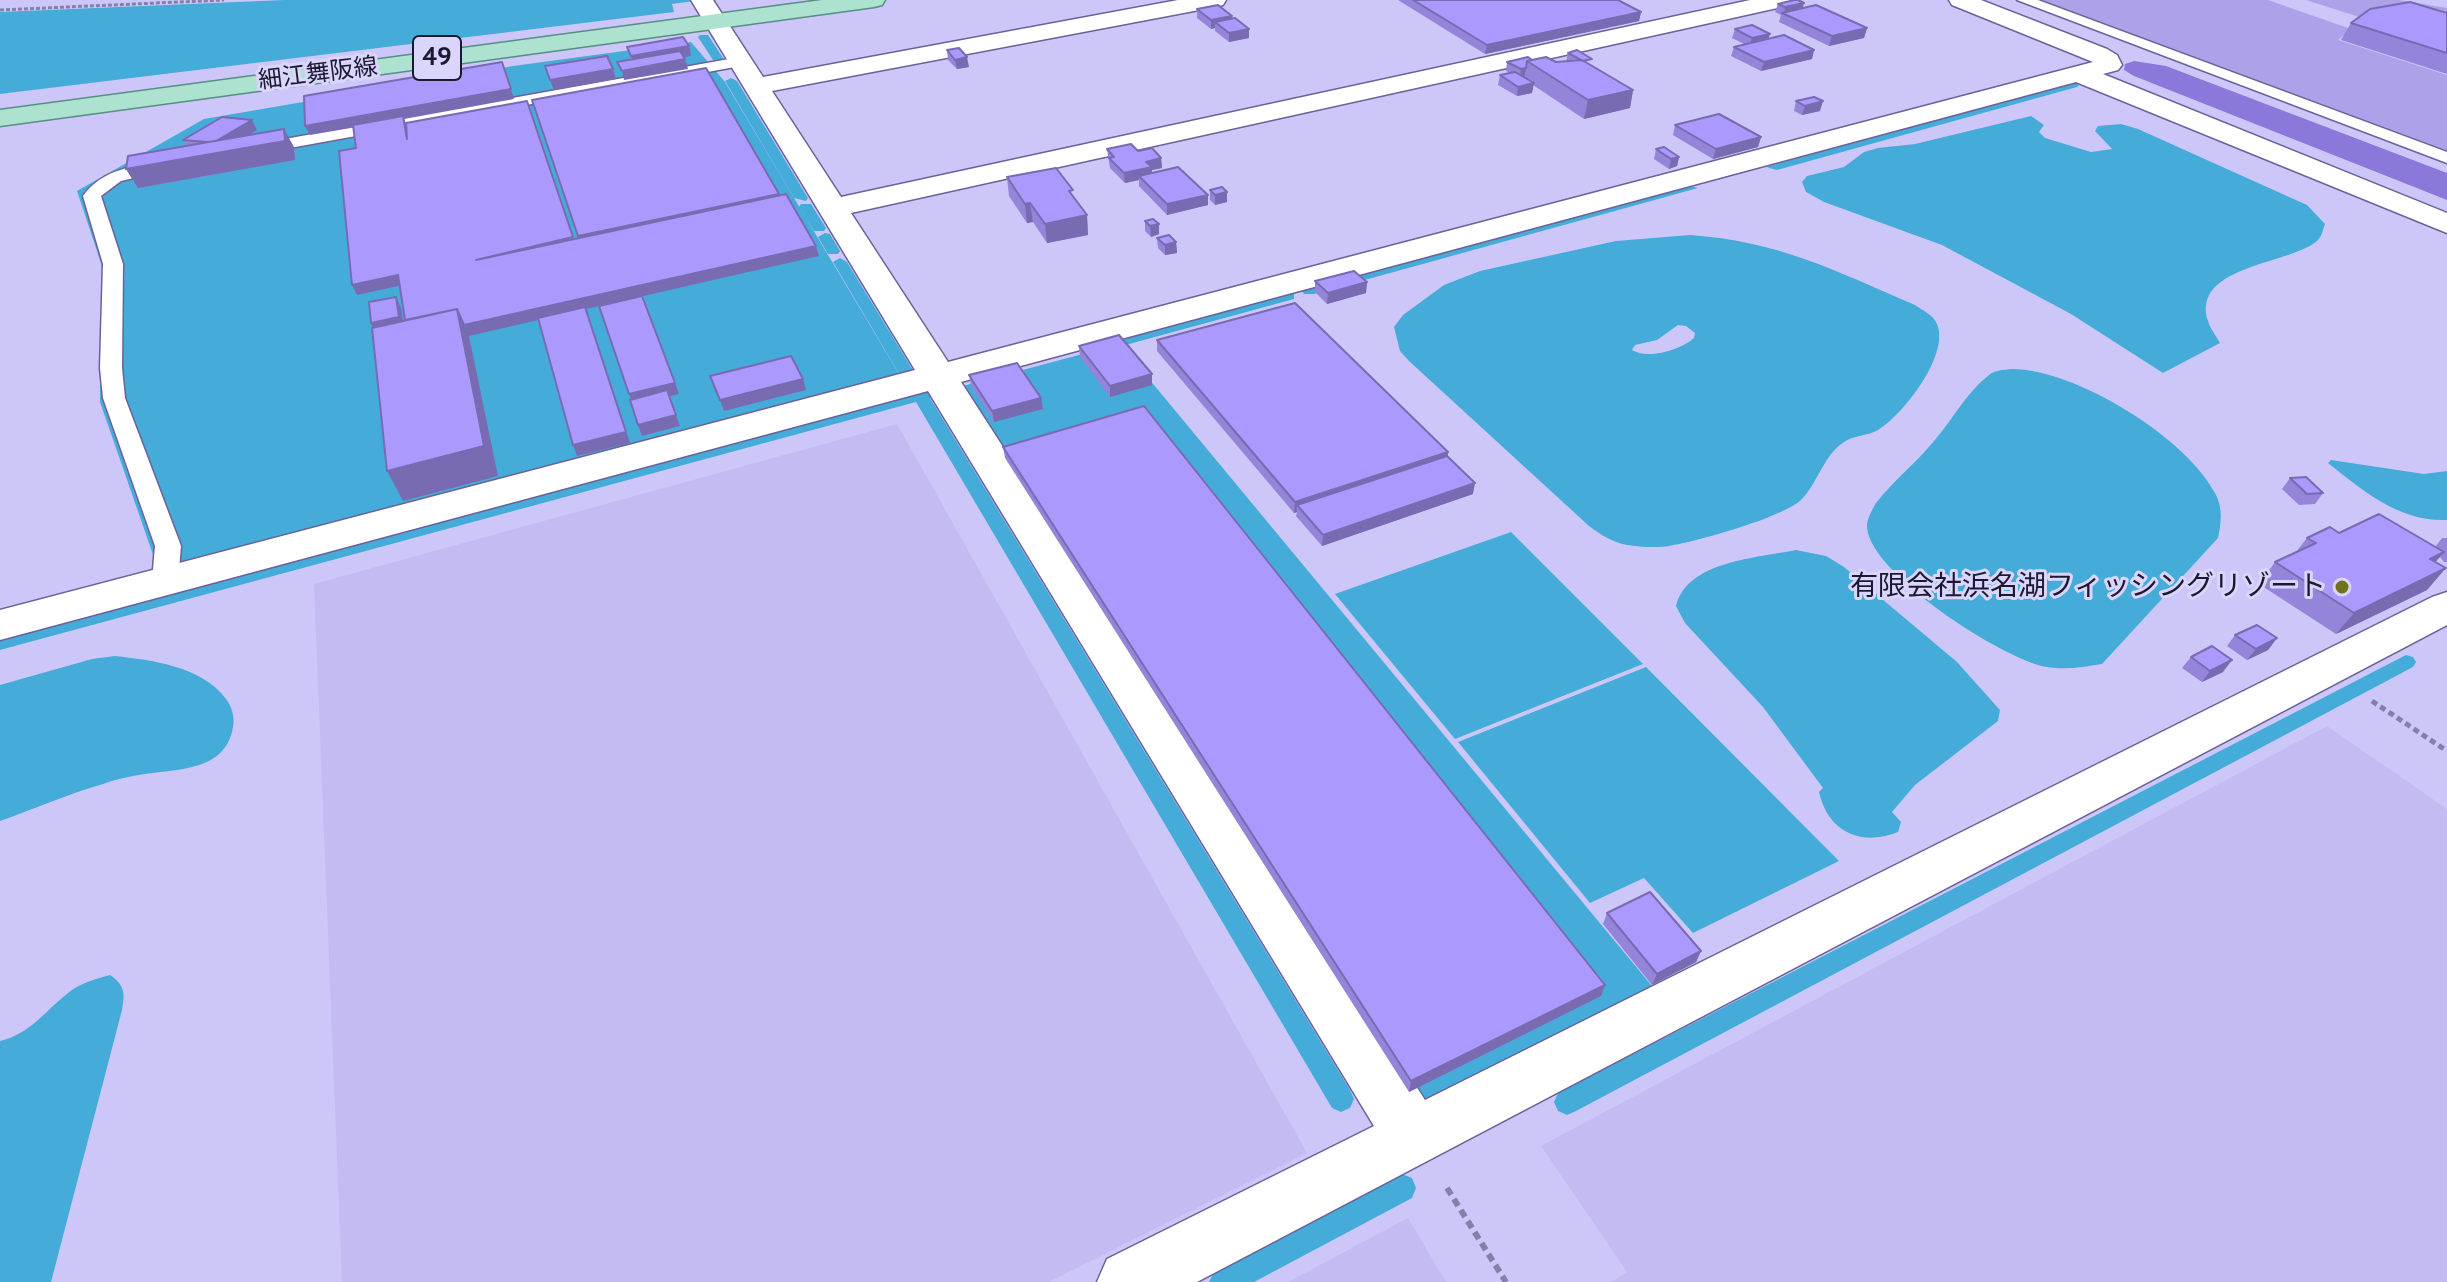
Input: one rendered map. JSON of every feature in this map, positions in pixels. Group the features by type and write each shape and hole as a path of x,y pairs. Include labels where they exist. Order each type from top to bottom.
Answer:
{"main road":[{"name":"細江舞阪線","path":"0,118 707,8 874,0"}],"street":[{"path":"748,74 1215,0"},
{"path":"833,208 1782,0"},
{"path":"0,625 2109,65 2108,60 1960,0"},
{"path":"707,8 1414,1136"},
{"path":"2079,74 2447,224"},
{"path":"1130,1282 2447,607"}],"lane":[{"path":"2024,0 2447,158"},
{"path":"234,153 748,74"},
{"path":"165,581 168,546 114,398 111,368 113,264 92,196 103,184 126,173 187,161"}],"path":[{"path":"0,10 224,0"},
{"path":"2363,695 2447,751"},
{"path":"1414,1136 1506,1282"}],"shaded area":[{"path":"2038,0 2268,0 2351,29 2338,40 2447,75 2447,151"},
{"path":"2306,0 2399,0 2447,8 2447,27 2375,22"},
{"path":"2134,61 2166,66 2447,173 2447,200 2134,76 2124,70 2125,64"},
{"path":"897,424 1307,1153 1049,1282 342,1282 314,584"},
{"path":"2327,726 2447,809 2447,1282 1611,1282 1627,1272 1541,1146"},
{"path":"1408,1218 1446,1282 1288,1282"}],"water":[{"path":"284,0 702,0 672,4 674,12 0,94 0,12"},
{"path":"691,42 725,82 899,374 158,569 100,402 102,266 77,191 204,119 513,66"},
{"path":"2031,116 2044,125 2039,132 2045,138 2091,152 2112,149 2095,131 2098,126 2121,124 2138,129 2307,205 2325,224 2318,240 2306,248 2247,268 2214,288 2207,302 2208,321 2220,343 2163,373 2071,314 1942,245 1824,202 1806,192 1802,182 1807,176 1844,167 1864,152 1915,144"},
{"path":"1690,235 1722,238 1806,260 1928,313 1937,324 1937,352 1922,383 1900,411 1878,430 1848,440 1837,448 1807,493 1791,507 1738,528 1669,546 1643,547 1616,542 1589,526 1409,361 1400,351 1394,327 1403,315 1444,285 1480,271 1616,241","holes":["1678,325 1686,326 1695,333 1694,338 1681,346 1655,354 1632,350 1635,345 1657,340"]},
{"path":"1120,344 1652,986 1417,1106 959,387"},
{"path":"2012,369 2038,372 2067,381 2097,394 2156,430 2202,473 2220,506 2218,538 2102,664 2047,667 2001,649 1971,632 1912,589 1888,566 1872,544 1867,525 1876,503 1941,433 1981,382 1994,372"},
{"path":"2331,460 2424,474 2447,471 2447,520 2414,516 2383,503 2328,463"},
{"path":"1511,532 1643,664 1455,739 1335,594"},
{"path":"1796,550 1826,556 1844,567 1957,662 2000,710 1998,721 1915,785 1892,812 1901,822 1898,832 1871,838 1848,833 1838,826 1823,806 1819,792 1823,788 1763,707 1685,623 1676,606 1683,591 1694,579 1709,571 1744,559"},
{"path":"115,656 175,667 204,679 230,705 234,723 229,741 211,760 199,765 118,779 0,821 0,685 92,659"},
{"path":"1646,667 1839,861 1693,933 1644,878 1590,903 1458,742"},
{"path":"110,975 123,990 122,1010 51,1282 0,1282 0,1041 29,1027 78,987"}],"building":[{"path":"1413,0 1618,0 1641,12 1487,45"},
{"path":"1794,0 1804,3 1785,7 1778,4"},
{"path":"2410,2 2447,13 2447,53 2351,23 2370,9"},
{"path":"1218,5 1232,16 1211,20 1197,9"},
{"path":"1816,5 1867,28 1832,36 1782,13"},
{"path":"1235,18 1249,29 1229,33 1215,22"},
{"path":"1752,25 1770,34 1752,38 1735,29"},
{"path":"1784,35 1814,50 1764,62 1734,47"},
{"path":"683,37 689,46 631,56 627,47"},
{"path":"959,48 967,57 955,60 947,50"},
{"path":"1577,50 1592,59 1583,61 1568,53"},
{"path":"680,51 685,59 622,71 617,62"},
{"path":"607,56 613,69 550,80 545,66"},
{"path":"1528,57 1532,60 1527,61 1526,68 1521,69 1507,62"},
{"path":"1546,57 1556,62 1582,60 1633,90 1588,100 1527,61"},
{"path":"502,62 511,89 305,126 304,96"},
{"path":"706,68 779,194 578,236 532,100"},
{"path":"1515,72 1534,83 1518,87 1500,75"},
{"path":"1814,97 1823,101 1805,106 1796,101"},
{"path":"527,101 573,237 476,260 786,194 816,246 464,325 457,309 405,320 398,275 352,285 339,151 356,148 353,125 403,116 407,139 406,123"},
{"path":"1719,114 1761,137 1716,149 1675,125"},
{"path":"222,117 252,120 216,141 183,140"},
{"path":"284,129 285,141 126,169 128,156"},
{"path":"1131,144 1138,151 1152,148 1161,158 1146,162 1152,167 1124,173 1109,158 1114,157 1107,149"},
{"path":"1664,147 1679,157 1671,159 1656,149"},
{"path":"1178,167 1208,195 1167,204 1139,176"},
{"path":"1056,168 1087,215 1045,224 1030,203 1025,204 1007,177"},
{"path":"1222,187 1227,192 1215,195 1210,190"},
{"path":"1153,219 1159,224 1150,226 1145,221"},
{"path":"1169,235 1176,242 1165,245 1157,238"},
{"path":"1354,271 1367,282 1328,293 1315,281"},
{"path":"642,296 675,383 629,394 599,306"},
{"path":"396,297 399,317 371,323 369,302"},
{"path":"1295,303 1448,452 1295,502 1157,340"},
{"path":"585,307 626,432 573,445 538,318"},
{"path":"457,309 484,446 387,471 372,328"},
{"path":"1119,335 1152,374 1110,386 1079,346"},
{"path":"791,356 803,379 720,400 710,376"},
{"path":"1017,363 1041,398 992,411 969,375"},
{"path":"667,390 676,415 638,425 630,400"},
{"path":"1144,406 1605,985 1411,1081 1003,447"},
{"path":"1447,456 1475,483 1323,535 1297,505"},
{"path":"2306,477 2323,493 2307,494 2290,478"},
{"path":"2379,514 2444,552 2430,559 2446,568 2354,613 2275,562 2316,543 2307,538 2330,527 2339,533"},
{"path":"2257,625 2277,638 2256,649 2235,635"},
{"path":"2212,646 2232,660 2210,671 2191,657"},
{"path":"1650,892 1701,951 1657,974 1607,913"}],"waterway":[{"path":"704,37 717,58"},
{"path":"731,81 801,198"},
{"path":"1772,167 2073,85"},
{"path":"1309,291 1691,188"},
{"path":"806,207 819,228"},
{"path":"825,237 833,251"},
{"path":"840,262 906,372"},
{"path":"1100,347 1289,296"},
{"path":"918,392 920,396"},
{"path":"920,396 931,393"},
{"path":"0,643 920,396"},
{"path":"920,396 1341,1099"},
{"path":"1567,1102 2406,662"},
{"path":"1224,1282 1402,1188"}],"place":[{"name":"有限会社浜名湖フィッシングリゾート","path":"2342,587"}]}
